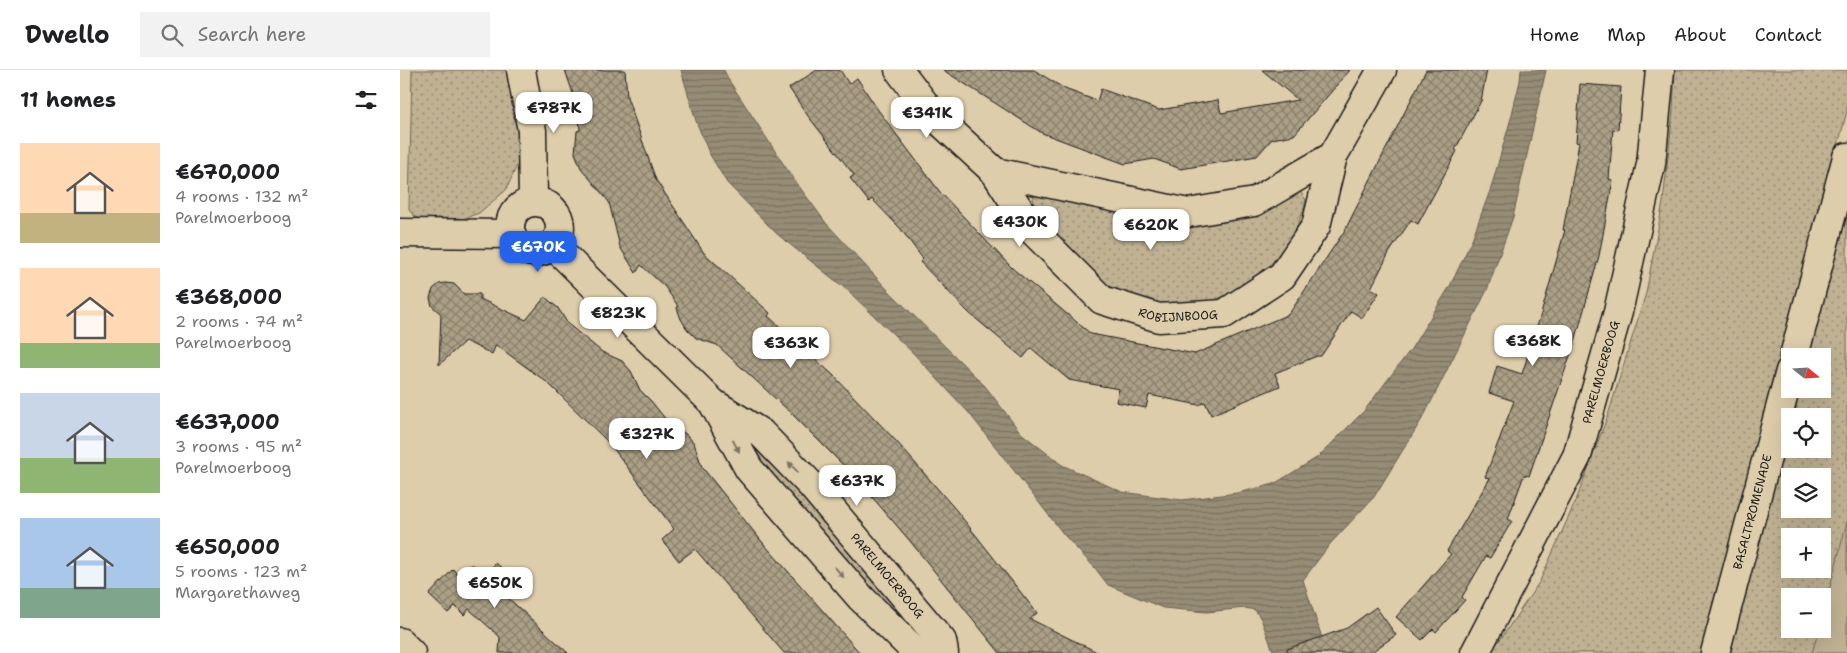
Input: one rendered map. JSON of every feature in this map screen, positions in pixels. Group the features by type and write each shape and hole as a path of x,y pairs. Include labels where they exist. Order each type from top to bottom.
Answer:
{"street":[{"path":"521,70 532,131 533,202"},
{"name":"ROBIJNBOOG","path":"899,70 933,116 995,172 1033,231 1102,300 1159,318 1224,314 1282,276 1316,226 1333,156 1382,70"},
{"name":"PARELMOERBOOG","path":"1475,653 1577,456 1618,312 1651,164 1660,70"},
{"path":"995,172 1188,213 1254,202 1333,156"},
{"path":"1796,348 1847,157"},
{"path":"533,202 552,208 558,216 560,226 558,236 553,244 542,251 529,252 518,245 511,234 510,223 514,212 523,205 533,202"},
{"path":"400,233 511,234"},
{"name":"PARELMOERBOOG","path":"553,244 713,403 760,433 812,486 942,641 944,653"},
{"name":"BASALTPROMENADE","path":"1715,653 1783,398"},
{"name":"PARELMOERBOOG","path":"713,403 749,469 861,598 917,653"},
{"path":"400,642 411,653"}],"shaded area":[{"path":"412,70 507,70 518,131 519,161 506,190 479,213 446,225 425,224 409,210"},
{"path":"681,70 724,70 790,174 826,223 886,288 985,386 1021,433 1062,465 1122,492 1182,500 1237,493 1274,484 1318,457 1364,411 1411,349 1450,286 1471,242 1491,188 1511,118 1521,70 1546,70 1513,217 1487,290 1425,414 1374,497 1330,544 1303,580 1327,653 1274,653 1261,619 1255,610 1245,608 1207,612 1163,608 1108,585 1065,536 969,413 914,354 847,290 777,234 727,183 709,153 696,121"},
{"path":"1675,70 1847,70 1847,111 1784,348 1781,348 1781,361 1704,653 1488,653 1500,640 1540,581 1577,498 1608,415 1646,293 1663,202 1673,111"},
{"path":"1038,191 1263,211 1300,191 1306,200 1296,227 1286,245 1267,268 1250,282 1212,301 1171,305 1129,296 1109,286 1091,273 1041,218 1033,198"},
{"path":"1847,203 1847,653 1729,653 1781,454 1781,458 1831,458 1831,408 1793,408 1796,398 1831,398 1831,348 1809,348"},
{"path":"751,440 794,481 935,653 866,586 783,489 749,443"},
{"path":"1847,522 1847,653 1812,653 1816,638 1831,638 1830,588"}],"building":[{"path":"565,70 625,70 627,97 656,180 704,253 770,313 768,316 833,375 896,441 956,510 1037,613 1030,619 1099,653 1000,653 910,541 854,476 789,411 717,345 696,338 687,329 681,319 678,306 665,287 641,265 636,273 620,247 609,202 581,168 575,153 577,131 580,130 578,108"},
{"path":"817,70 840,70 849,84 857,78 878,110 940,192 1012,268 1091,334 1195,354 1289,314 1345,230 1426,70 1487,70 1481,101 1455,150 1457,151 1418,224 1411,220 1389,253 1371,288 1379,293 1362,318 1351,311 1321,356 1275,373 1280,386 1211,415 1205,402 1199,405 1149,395 1146,408 1116,402 1119,389 1069,380 1031,348 1023,358 969,313 920,262 923,259 900,228 872,199 869,202 850,178 854,175 808,116 789,88"},
{"path":"943,70 1034,70 1065,89 1097,101 1101,89 1159,110 1218,100 1221,113 1298,100 1262,70 1350,70 1294,135 1272,139 1257,156 1181,169 1154,159 1125,164 1042,133"},
{"path":"1580,84 1621,87 1618,130 1613,129 1609,179 1613,180 1599,256 1576,338 1529,476 1524,475 1508,519 1512,521 1490,558 1486,556 1462,597 1465,600 1436,632 1433,629 1422,640 1396,617 1451,554 1447,551 1490,478 1485,477 1514,401 1489,393 1497,366 1522,374 1541,314 1565,230 1563,230 1579,143 1576,142"},
{"path":"439,284 454,284 464,294 480,294 480,299 526,320 545,297 558,308 568,324 602,352 622,361 631,371 640,390 667,421 687,435 694,443 702,467 763,543 860,653 784,653 695,549 679,561 662,540 674,529 610,444 548,383 496,345 492,354 465,341 439,365 441,314 432,306 430,298 433,289"},
{"path":"496,563 517,582 505,595 568,653 499,653 500,637 469,609 464,615 455,606 448,613 429,595 453,569 460,578 472,564 484,575"},
{"path":"1376,607 1396,635 1370,653 1287,653 1287,649 1347,628"}]}
